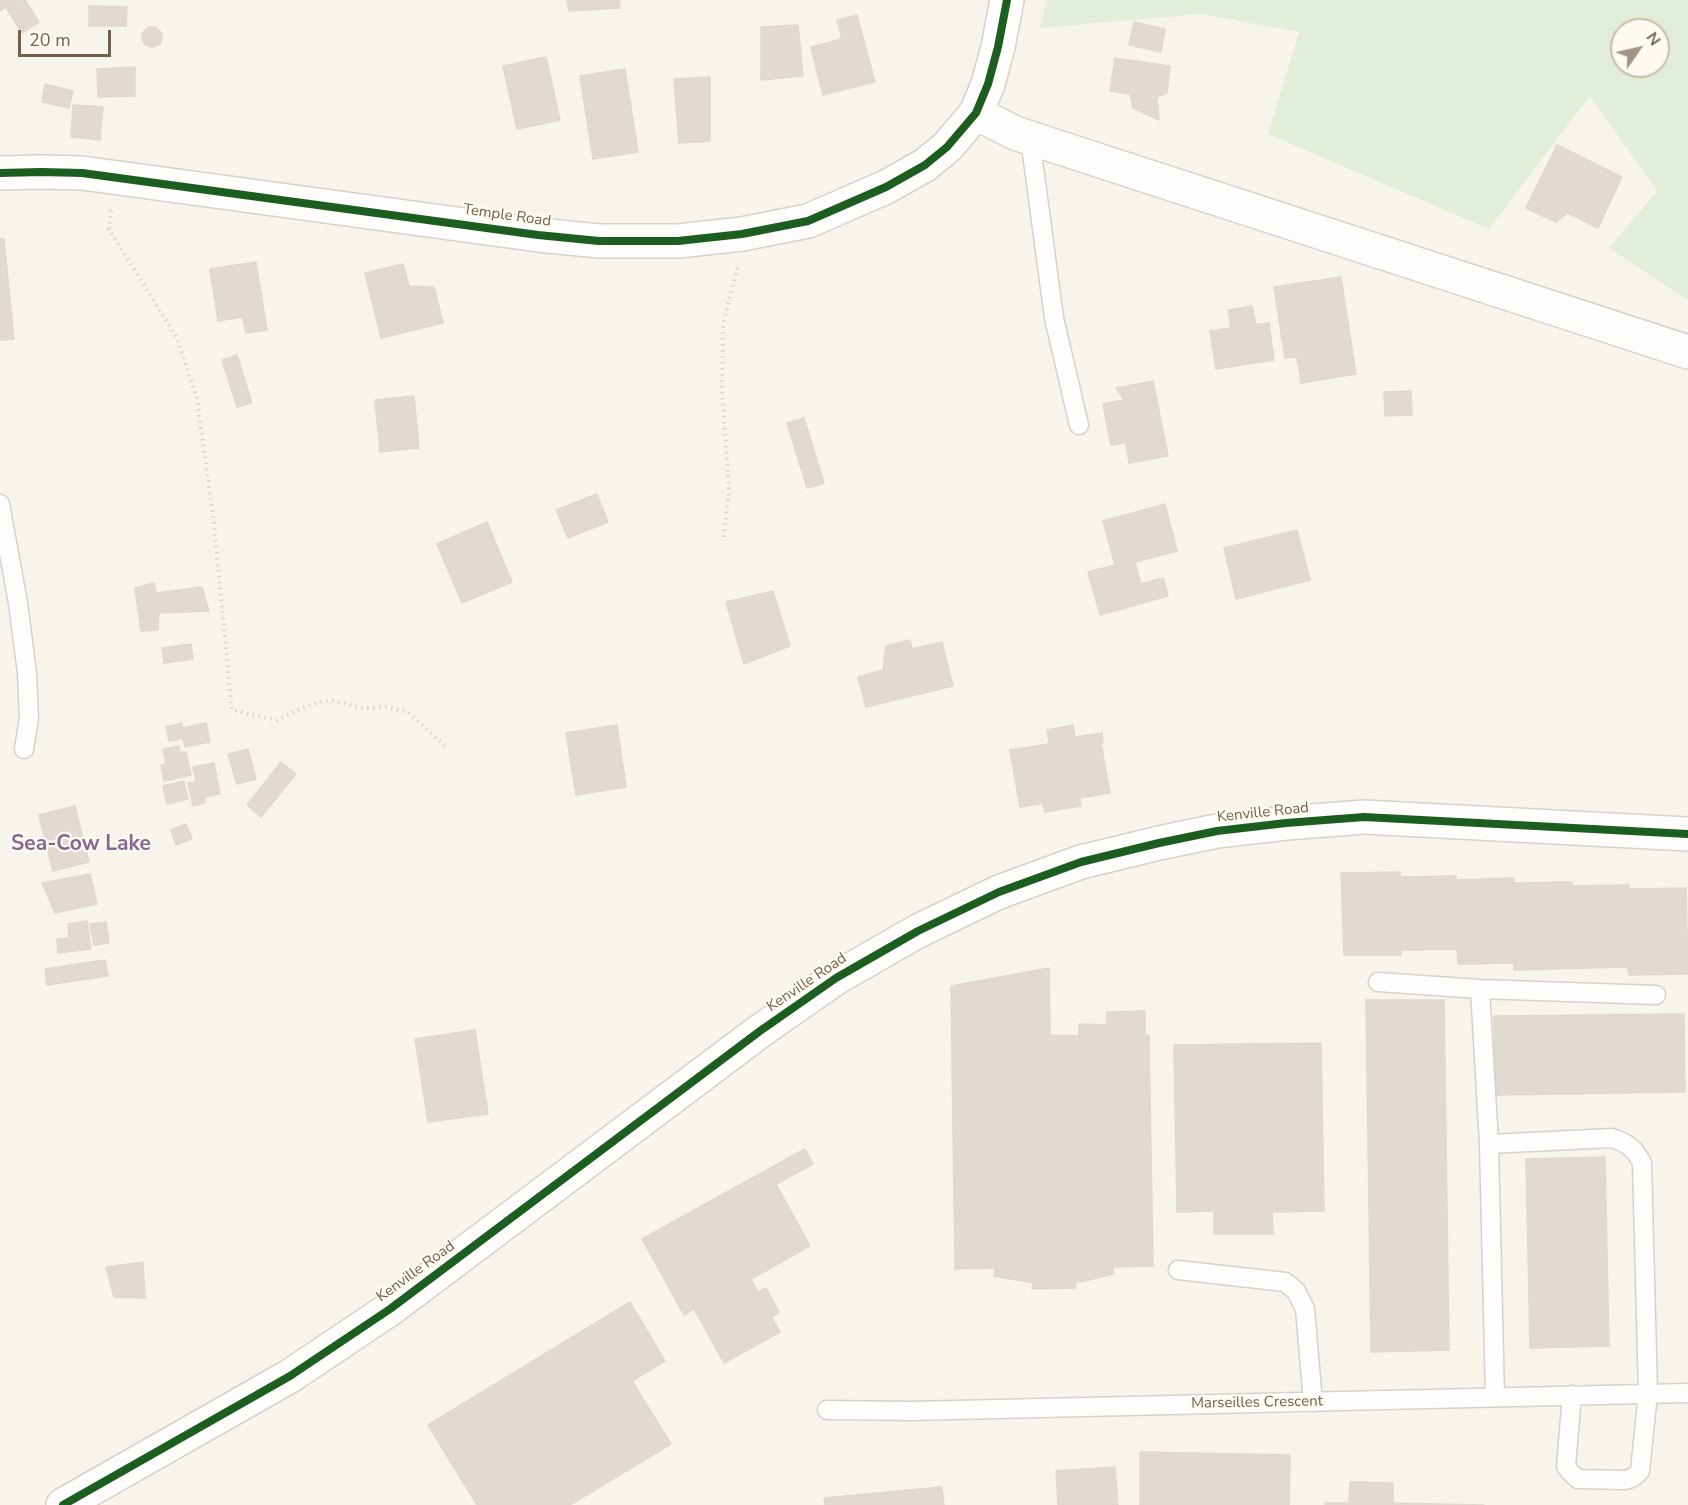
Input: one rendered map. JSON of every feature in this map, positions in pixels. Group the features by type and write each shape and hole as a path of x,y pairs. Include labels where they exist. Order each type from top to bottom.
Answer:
{"street":[{"name":"Temple Road","path":"0,173 82,172 538,235 599,241 678,241 747,233 808,221 886,187 925,165 947,147 976,113 988,84 1007,0"},
{"path":"976,113 1015,133 1688,352"},
{"name":"Kenville Road","path":"63,1505 290,1376 390,1309 760,1031 836,978 918,931 999,892 1081,862 1148,845 1217,831 1286,823 1364,817 1688,834"}],"lane":[{"path":"1030,138 1054,318 1079,424"},
{"path":"0,504 18,603 27,673 29,718 24,748"},
{"path":"1378,982 1480,989 1656,995"},
{"path":"1480,989 1489,1144 1495,1397"},
{"path":"1489,1144 1612,1138 1625,1142 1637,1151 1642,1163 1648,1393 1640,1471 1636,1476 1624,1480 1578,1479 1570,1472 1566,1466 1572,1395"},
{"path":"1178,1270 1285,1282 1296,1291 1305,1309 1313,1402"},
{"name":"Marseilles Crescent","path":"827,1410 923,1411 1688,1393"}],"path":[{"path":"113,176 109,229 177,338 197,399 213,515 232,710 278,720 306,706 330,700 362,708 386,707 408,712 446,747"},
{"path":"724,537 729,488 722,390 723,325 747,233"}],"green space":[{"path":"1047,0 1688,0 1688,300 1609,248 1657,191 1590,96 1489,229 1268,134 1299,32 1201,14 1040,28"}],"building":[{"path":"0,0 18,0 0,11"},
{"path":"25,0 39,22 22,33 7,9"},
{"path":"567,0 619,0 620,8 569,11"},
{"path":"89,6 127,7 126,26 89,26"},
{"path":"857,15 875,82 823,95 811,47 842,39 837,20"},
{"path":"1134,22 1165,29 1161,52 1129,45"},
{"path":"798,25 803,76 761,80 761,27"},
{"path":"152,27 159,30 162,37 159,44 152,47 145,44 142,37 145,30"},
{"path":"546,57 560,120 517,129 503,66"},
{"path":"1115,58 1170,66 1167,93 1157,97 1159,120 1133,108 1130,94 1110,91"},
{"path":"135,67 135,96 98,97 97,69"},
{"path":"625,69 638,152 593,159 580,76"},
{"path":"710,77 710,141 679,143 674,79"},
{"path":"45,84 73,91 69,108 42,102"},
{"path":"73,105 103,107 100,140 71,137"},
{"path":"1557,145 1622,177 1598,228 1568,213 1556,222 1526,208"},
{"path":"0,239 4,239 14,339 0,340"},
{"path":"256,262 267,330 246,333 243,317 218,321 210,269"},
{"path":"403,264 409,286 434,287 443,323 381,338 365,273"},
{"path":"1341,277 1356,374 1301,383 1297,357 1285,358 1274,287"},
{"path":"1252,306 1256,325 1269,323 1274,360 1216,369 1210,331 1231,328 1228,310"},
{"path":"237,355 252,403 237,407 222,360"},
{"path":"1153,381 1168,456 1129,463 1126,443 1111,445 1103,404 1124,400 1116,388"},
{"path":"1411,391 1412,415 1385,416 1384,392"},
{"path":"414,396 419,448 380,452 375,400"},
{"path":"804,418 824,483 807,488 787,423"},
{"path":"597,494 608,522 568,538 556,510"},
{"path":"1165,504 1177,551 1135,562 1141,584 1163,578 1168,596 1100,615 1088,572 1115,565 1103,521"},
{"path":"487,522 512,582 462,603 437,544"},
{"path":"1297,530 1310,580 1236,599 1224,548"},
{"path":"154,583 156,593 202,587 209,611 159,613 158,630 141,631 135,588"},
{"path":"773,591 790,646 744,664 726,602"},
{"path":"910,640 912,649 942,642 953,686 866,707 858,677 883,670 886,646"},
{"path":"191,644 193,659 164,663 162,648"},
{"path":"182,723 182,728 206,723 210,742 185,747 183,738 169,741 166,727"},
{"path":"617,725 626,787 576,795 566,733"},
{"path":"1073,725 1075,737 1102,733 1103,743 1101,744 1110,793 1080,798 1081,806 1045,812 1043,803 1020,807 1010,750 1049,744 1047,730"},
{"path":"179,746 180,753 186,752 191,775 164,781 161,765 166,764 163,749"},
{"path":"248,749 256,779 237,784 228,754"},
{"path":"281,762 296,774 261,817 247,805"},
{"path":"214,763 220,794 205,797 205,803 193,806 188,783 196,782 193,767"},
{"path":"184,781 188,799 167,804 163,786"},
{"path":"75,806 89,862 53,871 39,815"},
{"path":"186,824 192,839 176,845 171,830"},
{"path":"1400,872 1400,877 1456,876 1456,880 1513,878 1514,883 1572,882 1572,886 1629,885 1629,889 1686,888 1688,974 1629,975 1628,967 1514,970 1514,963 1458,964 1457,949 1401,950 1401,955 1344,955 1341,873"},
{"path":"90,874 97,904 55,913 42,883"},
{"path":"87,921 91,949 58,953 57,939 69,938 68,924"},
{"path":"106,922 109,943 94,945 90,924"},
{"path":"105,960 108,976 47,985 45,969"},
{"path":"1049,968 1050,1035 1079,1036 1079,1024 1106,1025 1107,1012 1145,1011 1145,1036 1149,1035 1153,1266 1113,1267 1113,1274 1075,1282 1076,1288 1032,1289 1033,1283 994,1276 995,1268 955,1269 951,986"},
{"path":"1366,1000 1444,1000 1449,1350 1371,1352"},
{"path":"1684,1014 1685,1092 1495,1095 1494,1016"},
{"path":"475,1030 488,1114 428,1122 415,1039"},
{"path":"1321,1043 1324,1211 1272,1212 1273,1234 1214,1234 1214,1211 1177,1212 1174,1045"},
{"path":"805,1149 813,1164 776,1184 810,1246 751,1279 758,1292 766,1288 779,1312 771,1317 780,1332 724,1363 694,1309 684,1315 642,1239"},
{"path":"1605,1157 1609,1346 1530,1348 1526,1159"},
{"path":"143,1262 145,1298 114,1297 106,1267"},
{"path":"630,1302 665,1361 632,1381 671,1444 570,1505 477,1505 428,1425"},
{"path":"1140,1452 1290,1455 1289,1505 1140,1505"},
{"path":"1115,1467 1118,1505 1058,1505 1056,1471"},
{"path":"1350,1482 1393,1483 1393,1503 1484,1505 1325,1505 1325,1503 1349,1503"},
{"path":"942,1487 944,1505 825,1505 824,1498"}],"cycle path":[{"path":"0,173 82,173 538,235 599,241 678,241 742,234 808,221 886,187 925,165 947,147 976,113 988,84 1007,0"},
{"path":"63,1505 290,1376 390,1309 760,1031 836,978 918,931 999,892 1081,862 1159,843 1217,831 1286,823 1364,817 1688,834"}],"district":[{"name":"Sea-Cow Lake","path":"81,845"}]}
